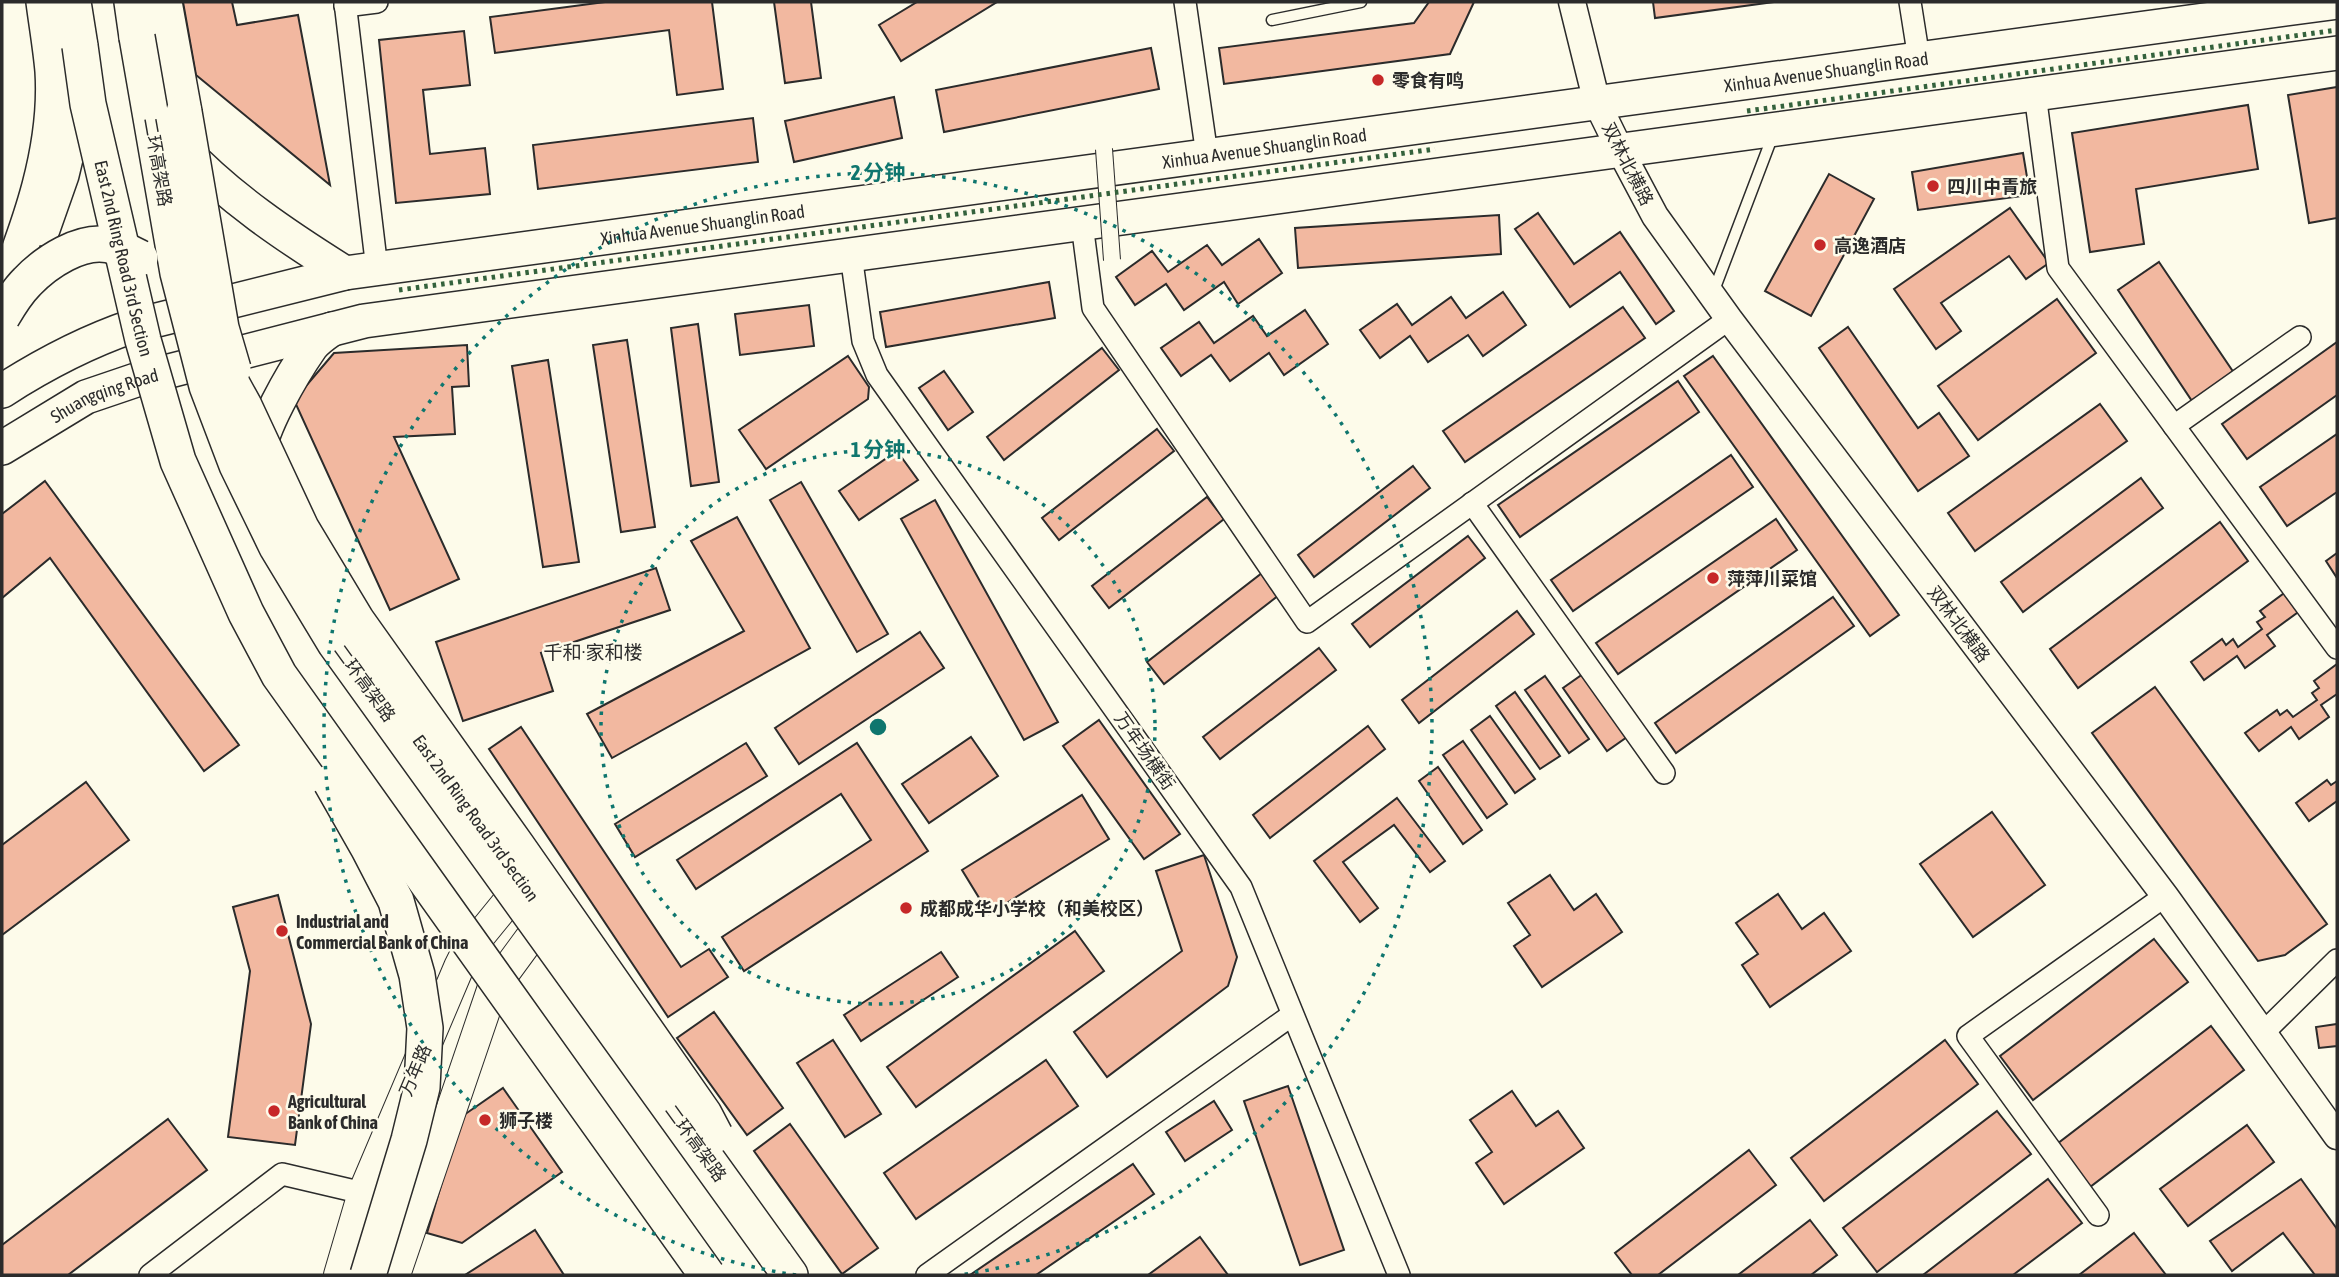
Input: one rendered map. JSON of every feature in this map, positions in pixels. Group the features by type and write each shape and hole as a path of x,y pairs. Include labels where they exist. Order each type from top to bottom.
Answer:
{"highway":[{"path":"2,296 30,226 51,123 53,72 44,2"},
{"path":"73,2 88,104 143,340 178,461 246,613 279,675 322,767 396,901 417,975 425,1028 422,1087 410,1140 368,1275"},
{"name":"二环高架路","path":"132,2 178,273 207,386 237,464 277,547 335,643 788,1268"},
{"path":"164,2 178,124 221,328 244,406"},
{"path":"2,318 27,282 43,268 88,245 108,245 141,258 172,284 204,334 244,406 301,528 357,621 704,1114 788,1268"},
{"path":"279,675 706,1275"},
{"path":"656,1220 686,1275"}],"main road":[{"name":"East 2nd Ring Road 3rd Section","path":"86,2 105,139 124,235 133,326 142,378 161,446 255,655 696,1275"},
{"name":"East 2nd Ring Road 3rd Section","path":"155,2 178,124 196,311 262,498 336,625 547,915 788,1268"},
{"name":"Xinhua Avenue Shuanglin Road","path":"196,311 361,271 2337,2"},
{"path":"2,318 17,296 48,217 62,175 93,46"},
{"path":"211,359 364,321 2337,53"},
{"path":"178,124 206,174 261,218 361,271"},
{"path":"2,391 42,365 100,337 196,311"},
{"path":"262,498 258,452 271,416 313,344 332,329"},
{"name":"Shuangqing Road","path":"2,448 86,397 211,359"},
{"name":"万年路","path":"339,1275 363,1193 453,979 466,953 523,883"},
{"path":"395,1275 492,990 547,915"}],"street":[{"path":"361,271 345,4 377,2"},
{"path":"1185,2 1207,155"},
{"name":"双林北横路","path":"1572,2 1597,103 1655,216 1712,296 2165,896 2337,1136"},
{"path":"1910,2 1919,59"},
{"path":"2035,94 2058,268 2337,648"},
{"path":"1104,149 1112,260"},
{"path":"1082,224 1093,308 1307,622 1729,318"},
{"name":"万年场横街","path":"851,255 863,341 877,375 1241,887 1399,1275"},
{"path":"2174,426 2300,337"},
{"path":"1472,503 1664,773"},
{"path":"2098,1215 1968,1036 2165,896"},
{"path":"2263,1033 2337,960"},
{"path":"928,1275 1293,1015"},
{"path":"150,1275 282,1174 363,1193"}],"lane":[{"path":"1272,20 1361,2"},
{"path":"1712,296 1776,129"}],"building":[{"path":"183,2 232,2 237,25 298,15 330,185 196,75"},
{"path":"605,2 712,2 723,89 677,95 669,30 495,53 490,17"},
{"path":"774,2 811,2 821,78 785,83"},
{"path":"917,2 997,2 901,61 879,25"},
{"path":"1429,2 1474,2 1450,54 1224,84 1219,48 1414,23"},
{"path":"1653,2 1774,2 1655,18"},
{"path":"464,31 470,85 423,90 430,154 485,148 490,194 396,203 379,40"},
{"path":"1151,48 1159,89 944,132 936,90"},
{"path":"2337,87 2337,218 2309,223 2288,95"},
{"path":"894,97 902,138 794,162 785,121"},
{"path":"2248,105 2258,169 2136,189 2144,244 2090,252 2072,133"},
{"path":"753,118 758,162 538,189 533,145"},
{"path":"2023,153 2030,195 1918,210 1912,172"},
{"name":"高逸酒店","path":"1829,174 1874,199 1811,316 1765,291"},
{"path":"2010,208 2049,263 2026,279 2009,256 1941,303 1961,331 1936,349 1894,289"},
{"path":"1538,213 1574,264 1620,232 1674,311 1656,324 1620,272 1570,307 1515,229"},
{"path":"1499,215 1501,254 1298,268 1295,228"},
{"path":"1259,239 1282,273 1238,304 1224,282 1184,310 1166,284 1135,305 1116,277 1152,251 1168,272 1207,245 1222,265"},
{"path":"2159,262 2234,373 2192,401 2118,290"},
{"path":"1049,282 1055,318 886,347 880,312"},
{"path":"1503,292 1526,325 1483,356 1468,335 1428,362 1410,336 1380,358 1360,330 1397,304 1412,325 1451,297 1466,318"},
{"path":"2057,299 2096,353 1978,440 1938,386"},
{"path":"809,305 814,346 740,355 735,314"},
{"path":"1623,307 1645,338 1465,462 1443,431"},
{"path":"1305,310 1328,344 1284,375 1269,353 1230,381 1211,355 1181,376 1161,348 1199,322 1214,343 1253,316 1267,336"},
{"path":"698,324 719,482 691,486 671,328"},
{"path":"1848,327 1918,428 1939,413 1969,456 1918,491 1819,348"},
{"path":"627,340 655,527 621,532 593,345"},
{"path":"2337,342 2337,395 2247,459 2222,424"},
{"path":"467,345 469,386 452,387 455,434 394,437 459,579 390,610 294,400 334,353"},
{"path":"1102,348 1119,370 1004,460 987,437"},
{"path":"848,356 869,387 868,399 766,469 739,430"},
{"path":"1713,356 1899,615 1870,636 1684,376"},
{"path":"548,360 579,562 543,567 512,366"},
{"path":"944,371 973,412 948,430 919,388"},
{"path":"1678,381 1699,412 1520,537 1498,505"},
{"path":"2100,404 2127,441 1975,551 1948,513"},
{"path":"1157,429 1174,451 1059,540 1042,518"},
{"path":"2337,434 2337,492 2287,526 2260,487"},
{"path":"897,451 918,480 859,520 839,491"},
{"path":"1731,455 1753,487 1573,611 1551,580"},
{"path":"1413,466 1430,488 1314,577 1298,555"},
{"path":"2141,478 2163,508 2023,612 2001,582"},
{"path":"45,481 239,745 204,771 50,558 2,598 2,514"},
{"path":"801,482 888,634 857,652 770,500"},
{"path":"1207,497 1224,519 1109,608 1092,586"},
{"path":"935,500 1058,722 1024,740 901,519"},
{"path":"737,517 810,648 612,758 587,714 744,631 691,541"},
{"path":"1776,519 1797,550 1618,674 1596,643"},
{"path":"2220,522 2248,561 2078,688 2050,649"},
{"path":"1468,536 1485,558 1370,647 1352,624"},
{"path":"2337,553 2337,578 2326,561"},
{"path":"656,568 670,610 541,653 553,691 463,721 436,642"},
{"path":"1262,573 1279,595 1164,684 1147,662"},
{"path":"2287,591 2301,610 2267,635 2275,646 2245,668 2237,656 2204,680 2191,662 2222,639 2226,645 2233,639 2238,647 2262,629 2257,622 2265,617 2260,611"},
{"path":"1833,597 1854,626 1676,753 1655,723"},
{"path":"1517,611 1534,634 1419,723 1402,700"},
{"path":"920,632 944,668 799,764 775,728"},
{"path":"1319,648 1336,670 1220,759 1203,737"},
{"path":"2337,664 2337,694 2321,705 2329,717 2299,739 2291,727 2259,751 2245,733 2277,710 2280,715 2287,710 2293,717 2317,700 2312,693 2319,688 2314,681"},
{"path":"1583,674 1627,737 1607,751 1563,688"},
{"path":"1545,676 1589,739 1569,753 1525,690"},
{"path":"2155,687 2327,924 2285,955 2258,961 2092,733"},
{"path":"1515,692 1560,756 1540,769 1496,706"},
{"path":"1490,716 1535,779 1515,793 1471,730"},
{"path":"1099,720 1180,834 1144,859 1063,746"},
{"path":"1368,726 1385,749 1270,838 1253,815"},
{"path":"521,727 681,967 709,949 728,977 668,1017 489,749"},
{"path":"971,737 998,776 929,823 902,784"},
{"path":"1463,741 1507,804 1487,818 1443,755"},
{"path":"746,743 767,776 635,857 615,824"},
{"path":"857,743 928,851 744,971 722,937 871,840 841,794 696,889 677,860"},
{"path":"1438,767 1482,830 1463,844 1419,781"},
{"path":"2327,780 2331,785 2337,781 2337,801 2309,821 2296,803"},
{"path":"86,782 129,840 2,935 2,845"},
{"path":"1082,795 1109,839 989,914 962,870"},
{"path":"1397,798 1445,861 1430,872 1394,825 1343,862 1378,908 1360,922 1314,861"},
{"path":"1992,812 2045,885 1973,937 1920,864"},
{"path":"1204,855 1237,957 1228,986 1107,1077 1074,1032 1182,951 1156,871"},
{"path":"1550,875 1574,910 1596,894 1622,932 1542,987 1514,946 1530,935 1508,903"},
{"path":"1778,894 1802,929 1824,913 1851,951 1770,1007 1742,965 1758,954 1736,923"},
{"path":"278,895 311,1024 295,1145 228,1137 250,971 233,907"},
{"path":"1075,931 1104,971 916,1107 887,1067"},
{"path":"2154,939 2188,982 2033,1100 2000,1056"},
{"path":"941,952 958,977 861,1041 844,1015"},
{"path":"714,1012 783,1108 747,1135 677,1038"},
{"path":"2337,1024 2337,1046 2319,1048 2316,1027"},
{"path":"2211,1026 2244,1070 2090,1187 2057,1144"},
{"path":"833,1040 881,1114 845,1137 797,1063"},
{"path":"1945,1040 1978,1084 1824,1201 1791,1158"},
{"path":"1046,1060 1078,1106 916,1219 884,1173"},
{"path":"1288,1086 1344,1250 1300,1265 1244,1101"},
{"path":"503,1088 562,1172 462,1243 427,1233 461,1117"},
{"path":"1512,1091 1536,1126 1558,1111 1584,1148 1504,1204 1476,1163 1492,1152 1470,1120"},
{"path":"1214,1101 1232,1130 1185,1161 1166,1132"},
{"path":"1997,1111 2031,1154 1877,1272 1843,1228"},
{"path":"168,1119 207,1170 68,1275 2,1275 2,1245"},
{"path":"790,1124 878,1248 842,1274 754,1151"},
{"path":"2247,1125 2274,1162 2188,1226 2160,1189"},
{"path":"1749,1150 1776,1185 1658,1275 1632,1275 1615,1253"},
{"path":"1133,1164 1154,1194 1036,1275 970,1275"},
{"path":"2048,1179 2082,1223 2013,1275 1923,1275"},
{"path":"2301,1179 2337,1229 2337,1275 2315,1275 2283,1233 2232,1271 2210,1241"},
{"path":"1810,1220 1837,1255 1811,1275 1738,1275"},
{"path":"535,1230 564,1275 465,1275"},
{"path":"2134,1233 2166,1275 2079,1275"},
{"path":"1200,1237 1228,1275 1148,1275"}],"hedge":[{"path":"1747,111 2337,30"},
{"path":"399,290 1435,149"}],"place":[{"name":"零食有鸣","path":"1378,80"},
{"name":"四川中青旅","path":"1933,186"},
{"name":"高逸酒店","path":"1820,245"},
{"name":"萍萍川菜馆","path":"1713,578"},
{"name":"成都成华小学校（和美校区）","path":"906,908"},
{"name":"Industrial and Commercial Bank of China","path":"282,931"},
{"name":"Agricultural Bank of China","path":"274,1111"},
{"name":"狮子楼","path":"485,1120"}],"district":[{"name":"千和·家和楼","path":"593,652"}]}
